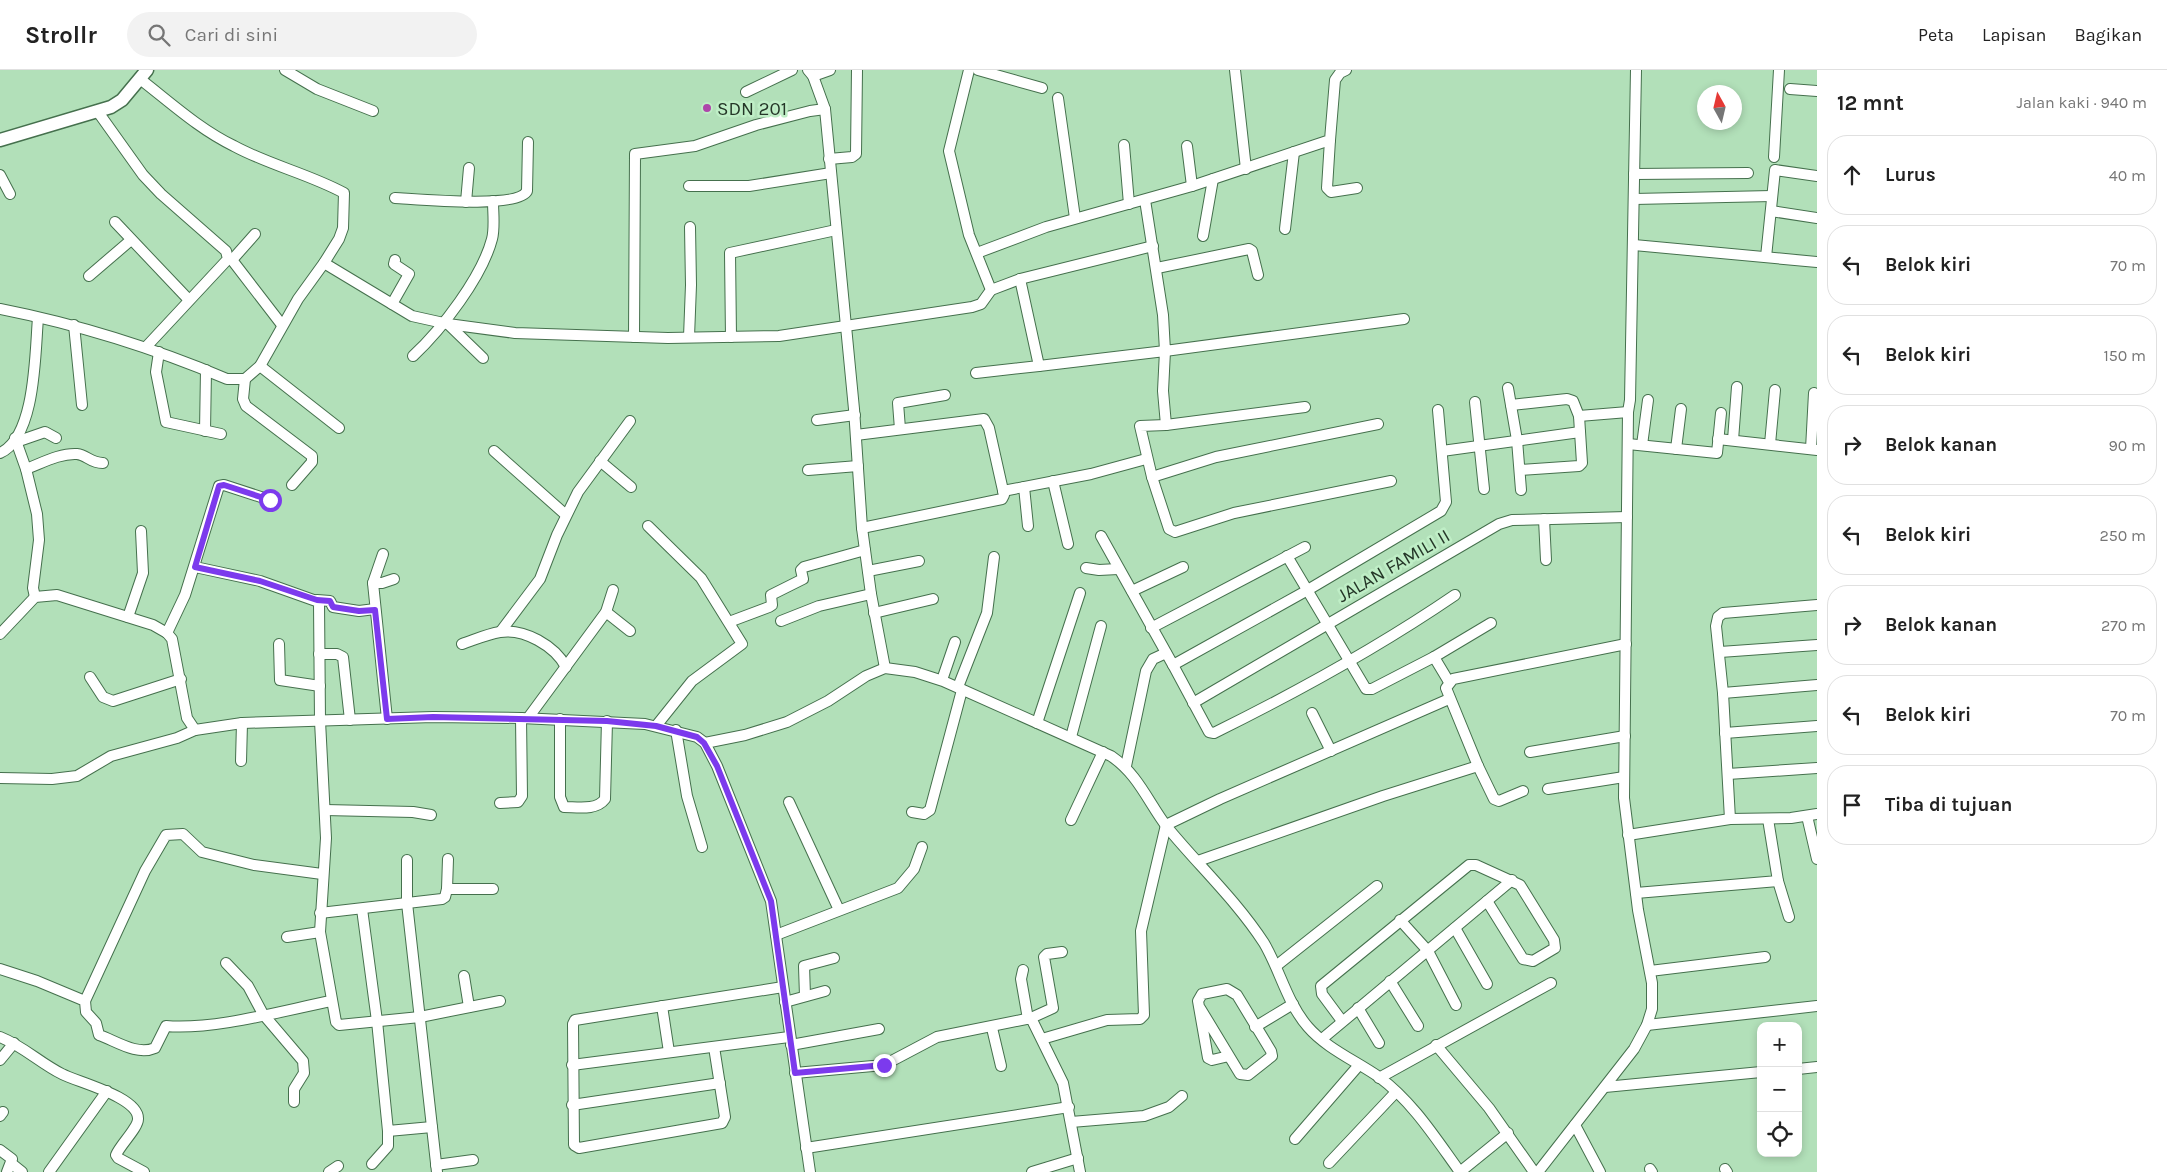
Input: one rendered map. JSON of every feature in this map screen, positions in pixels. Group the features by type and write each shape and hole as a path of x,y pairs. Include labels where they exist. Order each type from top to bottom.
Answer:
{"street":[{"path":"285,70 317,89 373,111"},
{"path":"746,92 792,70"},
{"path":"830,70 811,73 825,109 855,414 862,528 871,594 885,668"},
{"path":"829,159 856,154 857,70"},
{"path":"969,70 949,151 964,216 991,290"},
{"path":"978,70 1042,88"},
{"path":"1235,70 1246,169"},
{"path":"1346,70 1340,72 1335,80 1327,188 1331,192 1356,188"},
{"path":"1538,1172 1634,1049 1648,1025 1652,1003 1650,971 1628,835 1624,777 1628,412 1630,400 1634,245 1636,70"},
{"path":"1774,157 1779,70"},
{"path":"0,140 98,112 122,100 144,74 200,126 217,137 344,193 343,228 324,263 282,325 260,366 245,379 227,379 146,347 74,325 0,309"},
{"path":"1790,89 1817,91"},
{"path":"1058,98 1075,218"},
{"path":"634,337 635,154 695,146 756,125 825,109"},
{"path":"98,112 161,194 226,250 230,259 282,325"},
{"path":"977,252 1046,227 1192,186 1330,140"},
{"path":"394,198 466,202 493,201 525,195 527,191 528,142"},
{"path":"1124,145 1129,204"},
{"path":"1187,146 1192,186"},
{"path":"1285,229 1294,152"},
{"path":"466,202 469,168"},
{"path":"1766,257 1775,170 1817,176"},
{"path":"1634,174 1748,173"},
{"path":"689,186 749,186 831,174"},
{"path":"0,175 10,194"},
{"path":"1204,236 1213,179"},
{"path":"1634,198 1772,196"},
{"path":"1145,200 1163,315 1163,391 1166,425"},
{"path":"413,356 446,323 485,260 492,237 493,201"},
{"path":"1771,211 1817,218"},
{"path":"114,222 189,300"},
{"path":"689,337 691,285 690,227"},
{"path":"730,337 730,253 836,230"},
{"path":"146,347 189,300 255,234"},
{"path":"89,276 131,240"},
{"path":"1634,245 1817,262"},
{"path":"324,263 412,316 446,323 515,333 634,337 779,336 972,307 981,304 991,290 1020,278 1153,246"},
{"path":"1157,268 1249,249 1252,251 1258,275"},
{"path":"392,304 409,274 394,264 395,260"},
{"path":"1020,278 1039,366"},
{"path":"0,453 11,446 15,440 31,400 38,318"},
{"path":"976,373 1164,351 1404,319"},
{"path":"446,323 483,358"},
{"path":"74,325 82,405"},
{"path":"160,352 156,372 166,422 221,434"},
{"path":"260,366 339,428"},
{"path":"205,432 206,370"},
{"path":"245,379 244,399 246,406 312,456 312,462 292,485"},
{"path":"1733,440 1737,387"},
{"path":"1508,388 1517,440 1521,490"},
{"path":"1770,444 1775,390"},
{"path":"1718,439 1814,449 1814,393"},
{"path":"900,429 898,403 945,395"},
{"path":"1511,405 1566,398 1573,402 1579,416 1582,463 1579,466 1520,470"},
{"path":"1642,445 1648,400"},
{"path":"1476,402 1484,489"},
{"path":"1305,407 1166,425 1140,426 1146,459 1168,530 1174,532 1234,513 1391,481"},
{"path":"1676,449 1681,409"},
{"path":"1173,665 1306,591 1441,511 1446,502 1438,410"},
{"path":"1579,416 1628,412"},
{"path":"1628,444 1717,453 1721,413"},
{"path":"817,420 855,414"},
{"path":"856,436 984,419 989,428 1003,491 1002,499 862,528"},
{"path":"501,632 540,579 566,515 578,492 630,421"},
{"path":"1152,476 1216,458 1378,424"},
{"path":"15,440 45,432 56,438"},
{"path":"1442,451 1580,432"},
{"path":"15,440 26,469 37,514 39,540 33,588 35,597"},
{"path":"494,450 566,515"},
{"path":"26,469 72,455 83,456 94,463 103,463"},
{"path":"1003,491 1091,474 1146,459"},
{"path":"600,461 631,487"},
{"path":"808,470 858,466"},
{"path":"1053,481 1068,544"},
{"path":"167,633 195,567 219,486 224,485 270,500"},
{"path":"1024,487 1028,526"},
{"name":"JALAN FAMILI II","path":"1193,703 1325,624 1499,524 1512,520 1627,517"},
{"path":"1544,519 1546,560"},
{"path":"648,526 701,578 741,642 741,646 692,681 656,726"},
{"path":"128,617 142,573 140,531"},
{"path":"1101,536 1209,732 1214,733 1281,699 1350,660 1426,615 1455,595"},
{"path":"1151,628 1305,547"},
{"path":"729,622 772,605 771,595 803,580 801,570 804,567 865,550"},
{"path":"383,554 373,583 387,719"},
{"path":"1288,556 1325,624 1350,660 1366,688 1369,689 1434,657 1491,623"},
{"path":"912,812 924,814 930,810 960,688 987,613 994,557"},
{"path":"868,571 918,561"},
{"path":"195,567 260,581 317,600 330,601 333,607 359,611 375,610"},
{"path":"1132,591 1183,567"},
{"path":"1086,568 1100,570 1118,569"},
{"path":"373,583 382,583 394,579"},
{"path":"500,803 518,802 522,796 525,718 566,667 606,612 614,590"},
{"path":"1037,723 1080,593"},
{"path":"781,621 819,606 871,594"},
{"path":"0,634 35,597 57,595 153,625 167,633 172,639 187,718 195,730"},
{"path":"874,612 933,599"},
{"path":"317,600 320,606 320,721 326,838 322,874 320,932 331,1001 337,1024 420,1017 500,1001"},
{"path":"1730,819 1723,693 1716,621 1723,613 1817,605"},
{"path":"606,612 630,631"},
{"path":"1071,737 1101,626"},
{"path":"462,644 501,632 533,637 560,655 566,667"},
{"path":"942,680 955,642"},
{"path":"279,644 280,680 320,686"},
{"path":"1524,791 1499,801 1494,799 1449,699 1446,688 1449,682 1461,677 1626,644"},
{"path":"1720,652 1817,645"},
{"path":"1126,766 1146,671 1153,659 1166,653"},
{"path":"319,654 338,654 343,657 350,720"},
{"path":"1434,657 1449,682"},
{"path":"704,743 746,735 787,722 828,701 866,676 885,668 915,672 942,680 1103,752 1126,766 1166,825 1224,889 1247,918 1276,966 1293,1004 1309,1028 1396,1092 1426,1125 1460,1172 1508,1133"},
{"path":"90,677 103,697 113,701 181,679"},
{"path":"1723,693 1817,686"},
{"path":"1166,825 1449,699"},
{"path":"1312,713 1331,751"},
{"path":"0,778 52,779 77,776 111,756 177,738 195,730 242,723 433,717 560,719 656,726 697,737 704,743 717,766 771,901 810,1172"},
{"path":"560,719 560,797 564,807 581,808 598,805 604,799 607,721"},
{"path":"241,762 242,723"},
{"path":"1725,733 1817,726"},
{"path":"676,730 688,796 702,848"},
{"path":"1530,752 1625,736"},
{"path":"1071,820 1103,752"},
{"path":"1198,861 1383,796 1478,766"},
{"path":"1728,774 1817,768"},
{"path":"1548,789 1624,777"},
{"path":"789,802 839,910"},
{"path":"325,810 431,815"},
{"path":"1628,835 1730,819 1768,819 1812,815 1817,859"},
{"path":"1768,819 1778,881 1789,917"},
{"path":"1042,1039 1107,1020 1140,1019 1144,1015 1141,931 1166,825"},
{"path":"322,874 277,869 237,861 202,852 184,834 166,835 146,871 85,1001 86,1012 96,1023 99,1035 126,1046 143,1050 155,1048 166,1026 183,1028 331,1001"},
{"path":"776,935 898,888 914,869 922,847"},
{"path":"320,913 442,899 445,897 447,889 448,859"},
{"path":"407,860 407,903 436,1168 474,1160"},
{"path":"1342,1021 1322,994 1322,986 1400,920 1469,866 1476,865 1520,885 1554,940 1555,948 1532,961 1522,960 1487,901"},
{"path":"1322,1038 1512,880"},
{"path":"1636,893 1778,881"},
{"path":"1276,966 1377,886"},
{"path":"447,889 494,889"},
{"path":"362,909 378,1021 388,1131 388,1146 372,1164"},
{"path":"1400,920 1428,950 1456,1005"},
{"path":"1455,928 1487,984"},
{"path":"287,937 320,932"},
{"path":"795,1073 884,1065 937,1037 992,1028 1029,1018 1053,1008 1044,957 1047,954 1062,952"},
{"path":"1650,971 1765,957"},
{"path":"805,996 804,966 834,958"},
{"path":"226,963 248,986 263,1014 303,1061 304,1073 294,1090 294,1102"},
{"path":"0,969 85,1001"},
{"path":"1023,970 1021,979 1029,1018 1060,1072 1069,1107 1080,1172"},
{"path":"464,976 469,1007"},
{"path":"1390,981 1418,1026"},
{"path":"1379,1078 1551,983"},
{"path":"714,1047 725,1117 722,1123 579,1148 573,1142 572,1065 573,1024 575,1020 783,987"},
{"path":"1200,1008 1240,1074 1244,1075 1269,1059 1271,1051 1233,990 1227,989 1202,994 1198,1001 1208,1058 1212,1060 1229,1056"},
{"path":"785,1002 825,991"},
{"path":"1255,1027 1293,1004"},
{"path":"662,1006 669,1052"},
{"path":"1648,1025 1817,1006"},
{"path":"1358,1008 1379,1043"},
{"path":"992,1028 1002,1066"},
{"path":"572,1065 669,1052 790,1041 879,1029"},
{"path":"0,1036 62,1074 107,1091 132,1108 138,1117 138,1123 116,1153 117,1156 144,1172"},
{"path":"0,1060 14,1043"},
{"path":"1436,1045 1508,1133 1534,1172"},
{"path":"1295,1139 1359,1064"},
{"path":"1802,1069 1817,1067"},
{"path":"1605,1087 1757,1072"},
{"path":"572,1104 720,1083"},
{"path":"49,1172 107,1091"},
{"path":"1329,1163 1396,1092"},
{"path":"1072,1122 1144,1116 1169,1107 1182,1096"},
{"path":"806,1148 1069,1107"},
{"path":"1575,1125 1600,1172"},
{"path":"388,1131 432,1127"},
{"path":"0,1150 11,1158 10,1168 22,1172"},
{"path":"1032,1172 1078,1158"},
{"path":"329,1172 338,1166"}],"place":[{"name":"SDN 201","path":"707,108"}],"route":[{"path":"270,500 224,485 219,486 216,490 209,522 195,567 260,581 317,600 330,601 333,607 359,611 375,610 387,719 433,717 607,721 676,730 697,737 704,743 717,766 771,901 795,1073 884,1065"}]}
